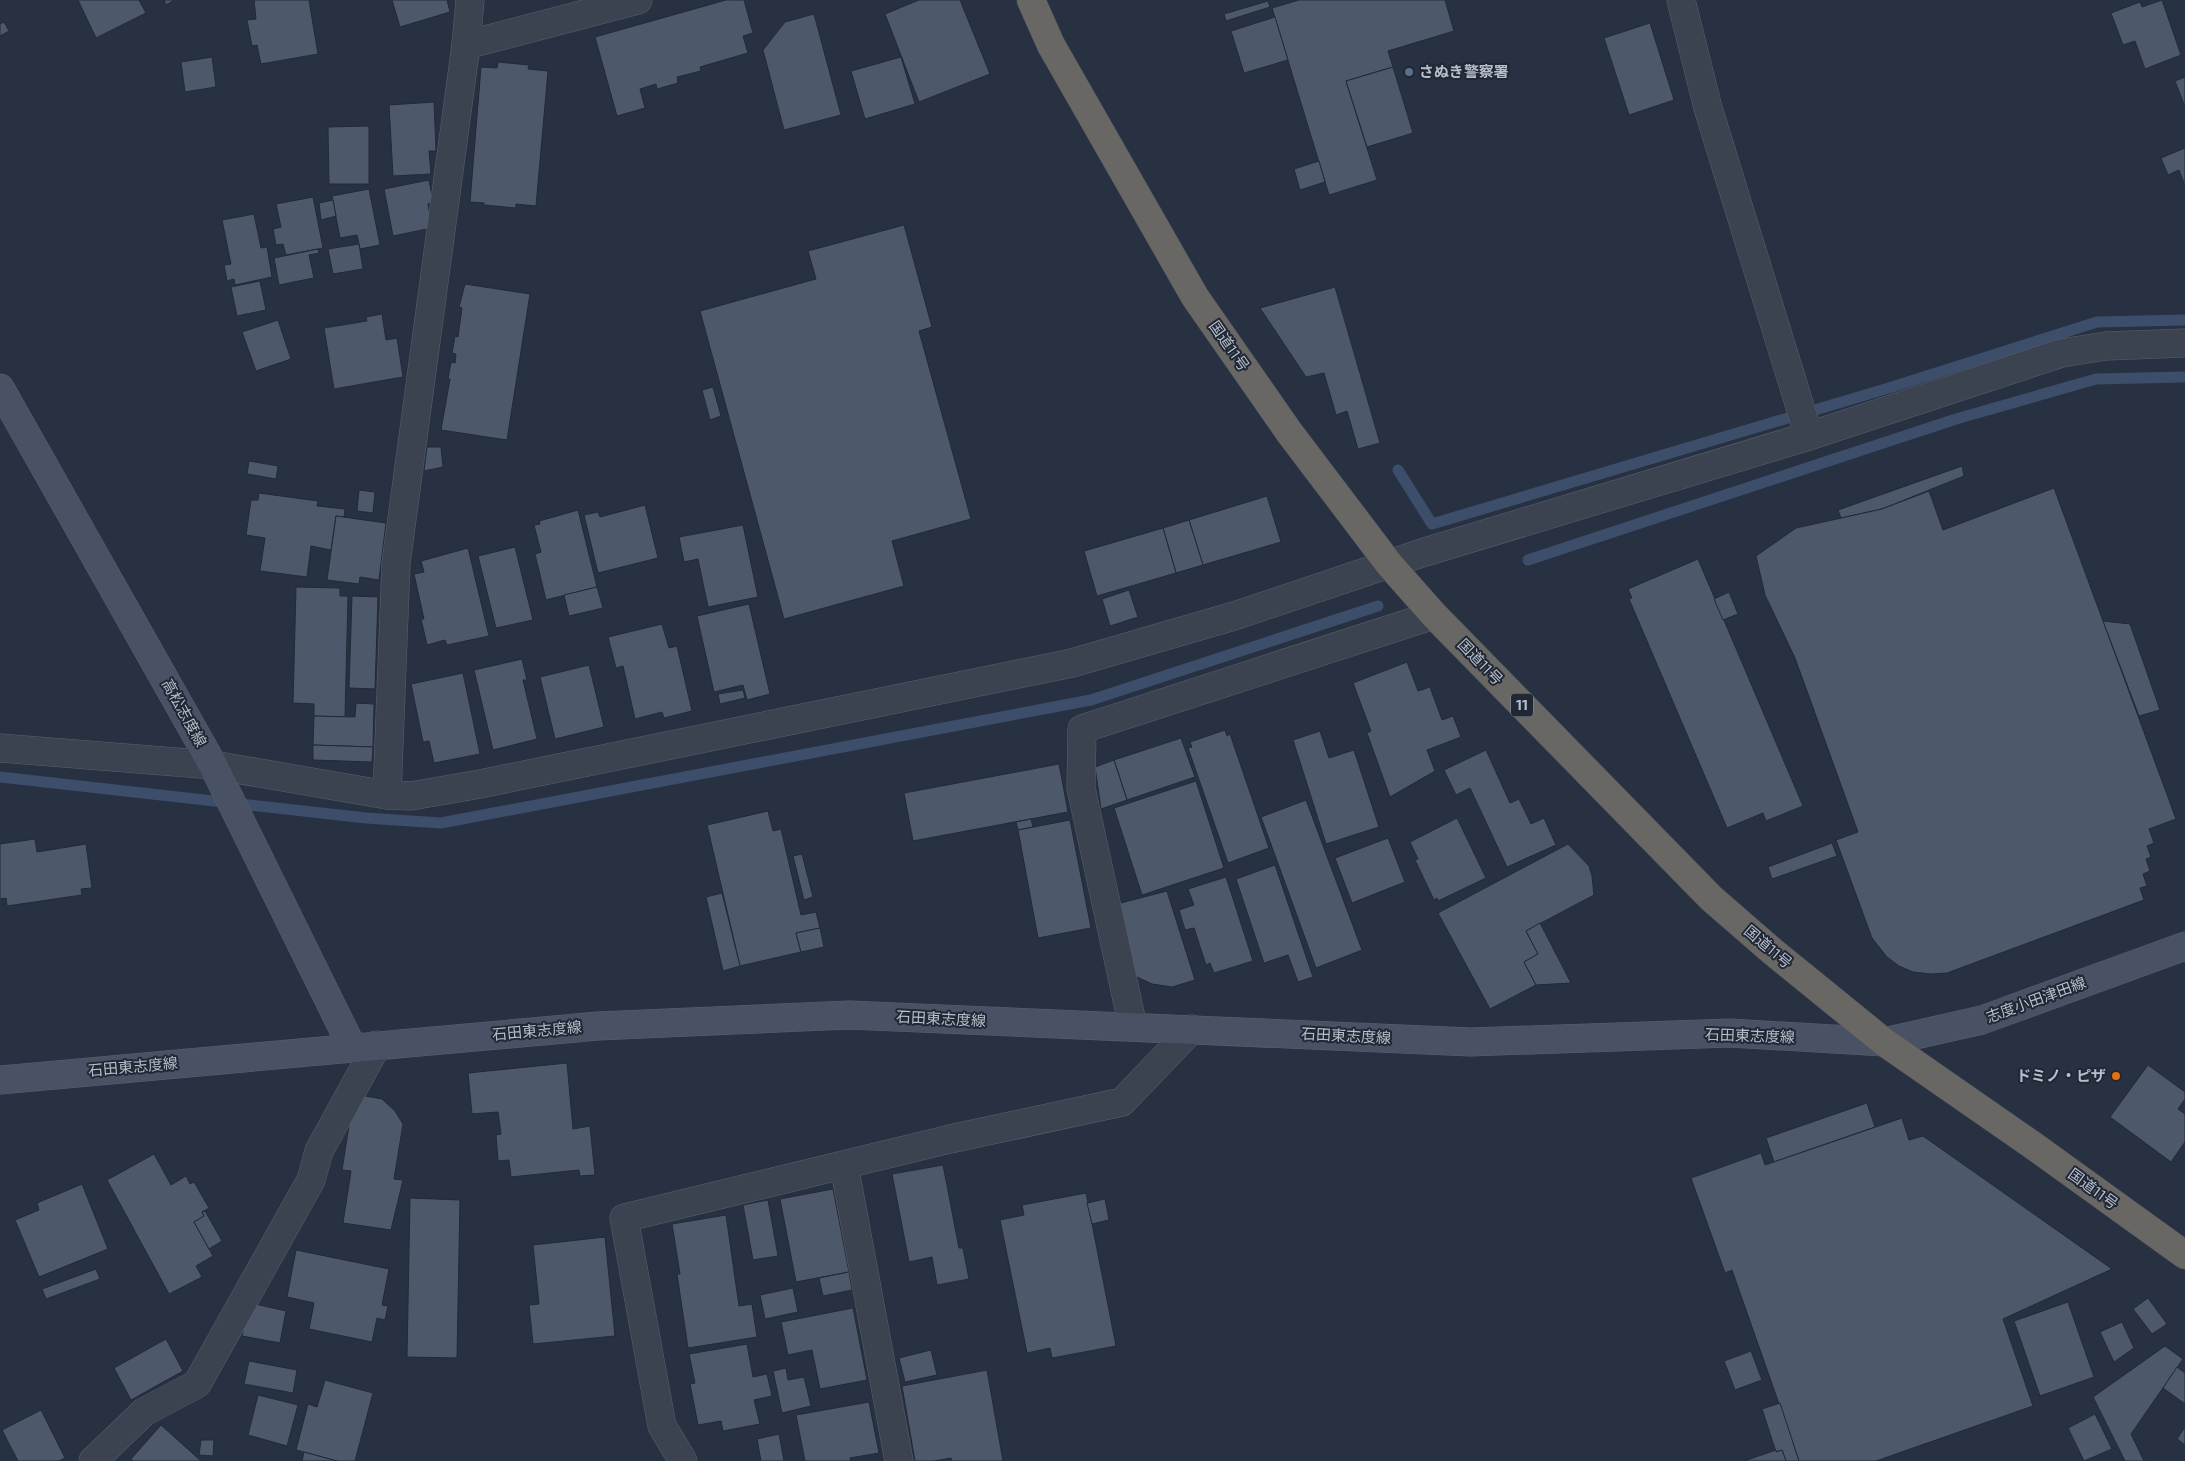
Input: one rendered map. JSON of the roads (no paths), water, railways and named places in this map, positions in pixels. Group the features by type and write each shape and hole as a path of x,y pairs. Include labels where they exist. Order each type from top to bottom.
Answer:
{"highway":[{"name":"国道11号","path":"1031,0 1051,45 1194,297 1289,432 1389,564 1434,615 1711,898 1772,951 1884,1042 2031,1144 2185,1255"}],"main road":[{"name":"高松志度線","path":"0,388 213,765 364,1046"},
{"name":"志度小田津田線","path":"1884,1042 1982,1020 2185,946"},
{"name":"石田東志度線","path":"0,1080 598,1026 850,1015 1472,1042 1730,1033 1884,1042"}],"street":[{"path":"387,795 396,563 466,45 470,0"},
{"path":"466,45 638,0"},
{"path":"1681,0 1708,108 1809,436"},
{"path":"0,748 213,765 387,795 411,796 480,784 1072,663 1234,616 1389,564 1809,436 2062,353 2106,346 2185,343"},
{"path":"1133,1027 1081,788 1082,729 1434,615"},
{"path":"683,1461 662,1426 624,1218 844,1165 1122,1102 1192,1029"},
{"path":"93,1461 144,1412 197,1384 311,1180 319,1151 364,1046"},
{"path":"844,1165 899,1461"}],"waterway":[{"path":"1398,470 1432,524 1892,387 2097,322 2185,320"},
{"path":"1528,560 1956,419 2096,379 2185,377"},
{"path":"0,777 366,818 441,823 1091,700 1378,606"}],"place":[{"name":"さぬき警察署","path":"1409,72"},
{"name":"ドミノ・ピザ","path":"2116,1076"}]}
